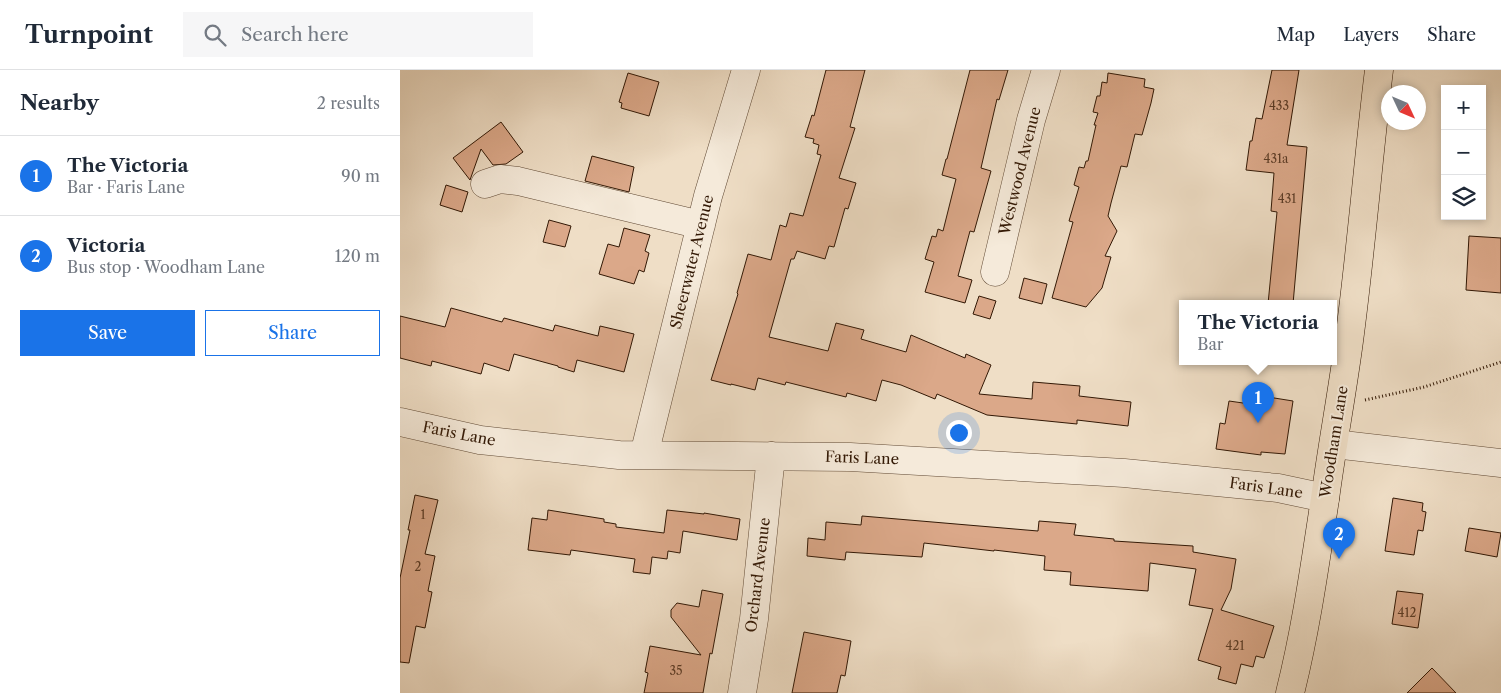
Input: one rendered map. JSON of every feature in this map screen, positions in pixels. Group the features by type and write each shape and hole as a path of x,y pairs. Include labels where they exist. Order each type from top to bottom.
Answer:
{"main road":[{"name":"Woodham Lane","path":"1290,693 1300,653 1312,587 1349,340 1379,70"}],"street":[{"name":"Sheerwater Avenue","path":"644,455 701,226 746,70"},
{"name":"Westwood Avenue","path":"995,272 1031,120 1046,70"},
{"path":"485,184 500,178 518,181 701,226"},
{"name":"Faris Lane","path":"400,422 480,440 619,455 850,457 1124,473 1278,488 1325,498"},
{"path":"1334,444 1501,463"},
{"name":"Orchard Avenue","path":"742,693 754,619 771,456"}],"path":[{"path":"1374,398 1424,387 1501,362"}],"building":[{"path":"826,70 865,70 850,127 855,128 839,178 856,183 848,209 845,208 834,247 829,246 825,259 797,251 794,259 791,259 769,337 828,351 836,323 864,330 861,339 906,352 911,335 965,358 966,354 991,365 979,394 1032,399 1033,382 1080,386 1079,396 1131,402 1128,426 1077,420 1077,424 987,415 937,394 935,399 901,385 882,380 876,401 847,393 846,397 786,382 785,385 758,378 755,390 711,380 738,294 748,254 771,260 780,225 786,227 790,213 803,216 821,155 817,154 819,145 813,143 814,139 805,137 812,115 814,116"},
{"path":"970,70 1008,70 999,100 997,99 981,168 991,171 974,232 970,231 958,276 972,280 965,303 925,292 934,262 925,259 932,236 936,237 938,229 943,231 956,179 942,175"},
{"path":"1272,70 1299,70 1287,145 1307,147 1293,300 1268,300 1277,212 1271,211 1274,173 1246,170 1250,141 1252,141 1256,118 1262,119"},
{"path":"628,73 659,82 649,116 621,108 622,103 619,102"},
{"path":"1108,73 1145,79 1144,87 1154,89 1142,135 1135,134 1127,167 1121,166 1111,203 1108,216 1117,231 1105,256 1111,257 1102,288 1086,307 1052,298 1073,222 1069,221 1079,187 1074,185 1079,167 1084,168 1086,161 1088,161 1098,113 1093,112 1097,96 1100,96 1102,82 1107,83"},
{"path":"501,122 523,152 506,164 493,165 481,149 470,180 453,158"},
{"path":"592,156 634,167 629,192 585,181"},
{"path":"446,185 468,192 462,212 440,205"},
{"path":"549,220 571,226 565,247 543,242"},
{"path":"624,228 650,235 645,251 649,253 644,272 639,270 634,284 599,274 608,244 619,247"},
{"path":"1469,236 1501,238 1501,293 1466,290"},
{"path":"1024,278 1047,284 1042,304 1019,298"},
{"path":"979,296 996,301 990,319 973,314"},
{"path":"451,308 502,322 504,318 553,331 555,325 598,336 600,326 634,334 624,372 577,360 574,372 514,354 509,371 484,363 481,374 432,361 431,366 400,358 400,316 445,327"},
{"path":"1252,386 1270,388 1268,397 1293,401 1285,454 1261,452 1261,455 1216,449 1220,423 1225,424 1229,401 1250,404"},
{"path":"415,495 438,500 425,554 435,556 428,591 432,592 425,628 416,626 409,663 400,662 400,578"},
{"path":"1393,498 1423,503 1422,511 1426,512 1423,531 1418,530 1414,555 1385,551"},
{"path":"548,510 604,519 604,522 616,524 616,527 664,533 667,510 704,513 740,519 737,540 683,531 680,553 668,551 667,559 652,557 650,574 633,572 635,559 571,550 570,555 528,550 532,518 547,520"},
{"path":"862,516 1038,531 1039,521 1076,524 1074,535 1114,539 1114,541 1193,546 1193,552 1236,559 1231,589 1221,610 1274,626 1264,658 1256,656 1253,667 1241,664 1236,684 1218,679 1221,667 1198,660 1213,609 1189,605 1196,569 1150,563 1148,591 1070,585 1071,572 1044,570 1045,556 994,550 924,543 922,557 846,552 845,560 807,556 808,538 825,540 826,522 861,525"},
{"path":"1469,528 1501,533 1497,557 1465,551"},
{"path":"702,590 723,594 703,693 644,693 648,673 645,672 650,646 701,655 671,617 671,610 677,603 699,607"},
{"path":"1397,591 1423,594 1418,628 1392,624"},
{"path":"804,632 851,641 845,676 841,675 837,693 792,693"},
{"path":"1432,668 1456,693 1407,693"}],"place":[{"name":"The Victoria","path":"1258,423"},
{"name":"Victoria","path":"1339,559"}]}
